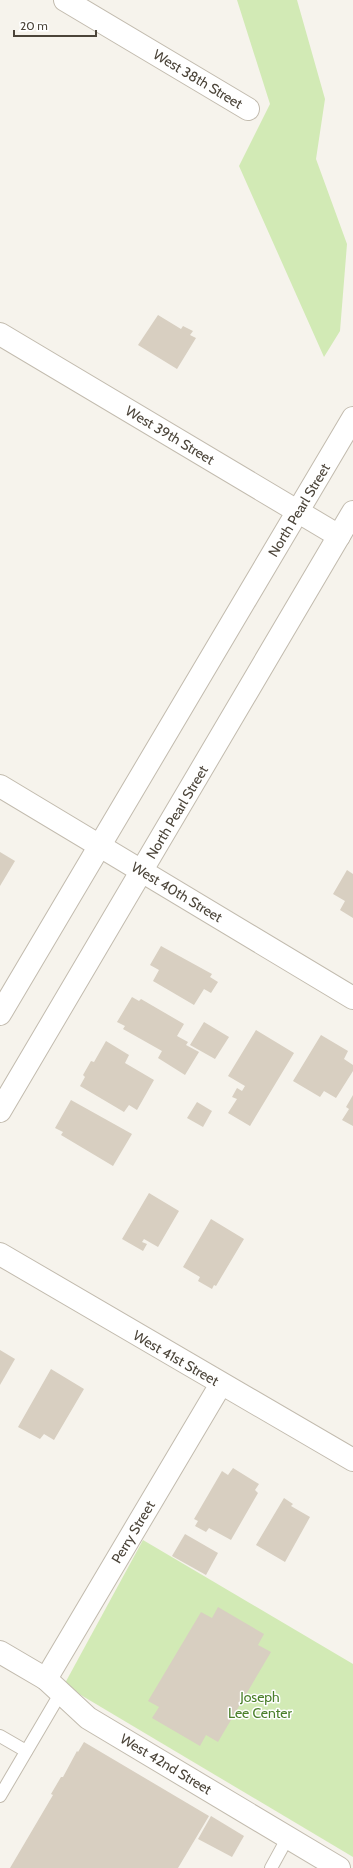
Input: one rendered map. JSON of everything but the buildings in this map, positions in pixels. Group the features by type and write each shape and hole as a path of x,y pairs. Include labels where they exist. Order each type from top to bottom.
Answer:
{"street":[{"name":"West 38th Street","path":"65,0 248,109"},
{"name":"West 39th Street","path":"0,334 339,536"},
{"name":"North Pearl Street","path":"0,1014 353,418"},
{"name":"North Pearl Street","path":"0,1111 353,512"},
{"name":"West 40th Street","path":"0,786 353,998"},
{"name":"West 41st Street","path":"0,1254 353,1460"},
{"name":"Perry Street","path":"53,1687 221,1384"},
{"name":"West 42nd Street","path":"0,1652 53,1687 88,1718 339,1868"}],"lane":[{"path":"0,1796 26,1751 53,1687"},
{"path":"0,1736 26,1751"},
{"path":"271,1868 288,1837"}],"green space":[{"path":"237,0 297,0 325,99 316,159 347,244 340,331 324,357 239,166 270,104"},
{"name":"Joseph Lee Center","path":"143,1540 353,1664 353,1857 64,1685"}]}
